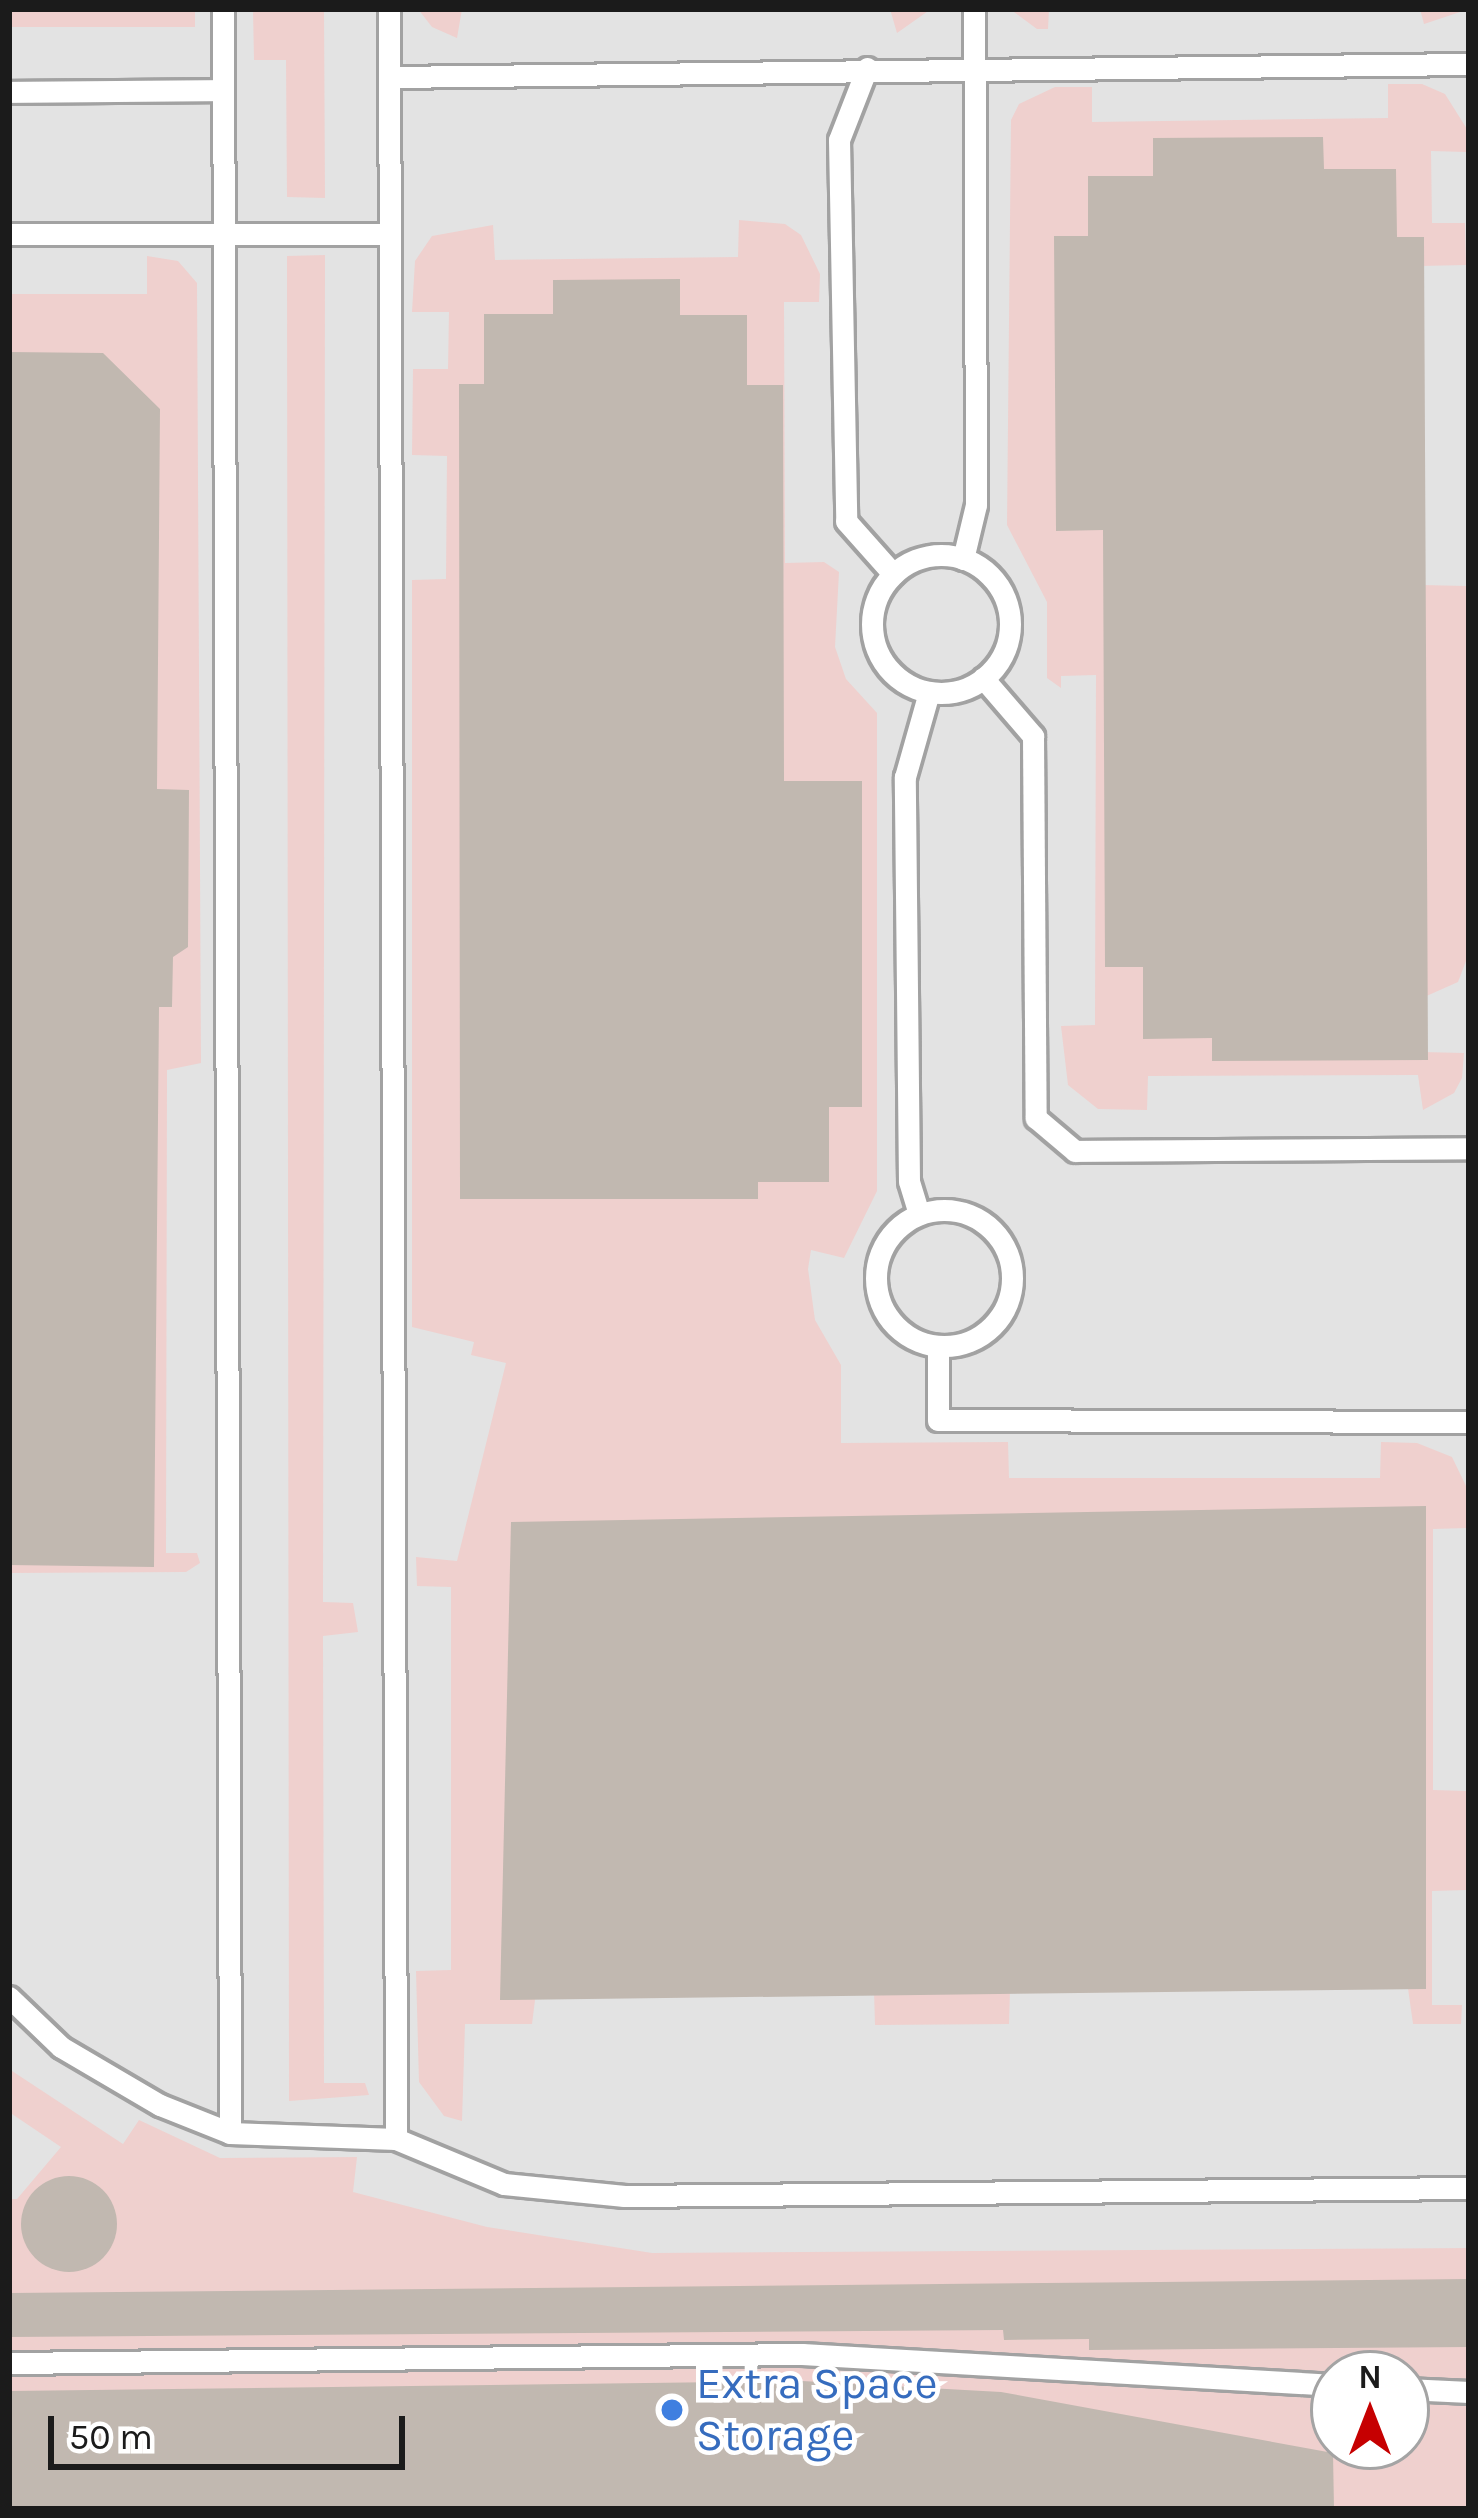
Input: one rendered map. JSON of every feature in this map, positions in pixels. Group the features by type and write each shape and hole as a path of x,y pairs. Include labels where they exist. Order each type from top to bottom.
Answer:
{"lane":[{"path":"223,9 230,2133"},
{"path":"389,9 396,2139"},
{"path":"963,559 976,505 974,9"},
{"path":"389,77 1469,64"},
{"path":"867,68 839,140 846,521 892,574"},
{"path":"9,92 224,90"},
{"path":"9,234 390,234"},
{"path":"926,556 963,559 997,584 1010,623 998,663 983,678 929,692 908,685 879,654 872,612 892,574 926,556"},
{"path":"983,678 1034,736 1036,1118 1075,1151 1469,1148"},
{"path":"919,1214 909,1181 905,777 929,692"},
{"path":"964,1212 1001,1240 1011,1262 1007,1305 979,1336 938,1346 897,1328 876,1288 884,1243 919,1214 964,1212"},
{"path":"938,1346 938,1420 1469,1422"},
{"path":"9,1997 61,2047 160,2105 230,2133 396,2139 504,2184 624,2196 1469,2188"},
{"path":"9,2362 802,2354 1310,2383"},
{"path":"1430,2390 1469,2392"}],"shaded area":[{"path":"9,9 1469,9 1469,2509 9,2509"},
{"path":"195,9 253,9 254,60 286,60 287,197 325,198 324,9 418,9 432,27 457,38 462,9 890,9 897,33 931,9 1010,9 1037,29 1048,29 1049,9 1420,9 1424,24 1469,9 1469,2248 652,2253 487,2227 353,2192 357,2157 220,2158 139,2120 123,2144 9,2069 9,1573 186,1572 200,1563 197,1553 166,1553 167,1070 201,1063 197,283 178,261 147,256 147,294 9,294 9,27 195,27","holes":["1388,84 1422,84 1445,94 1467,129 1466,152 1431,151 1432,223 1465,223 1466,265 1420,266 1422,585 1466,586 1466,961 1458,982 1422,998 1422,1052 1464,1053 1462,1078 1454,1093 1423,1110 1418,1075 1148,1076 1147,1110 1098,1109 1068,1085 1061,1026 1095,1025 1096,675 1061,676 1061,688 1047,678 1047,602 1007,525 1011,120 1019,104 1055,87 1092,87 1092,122 1388,118","739,220 785,224 801,235 820,274 819,302 784,302 785,563 824,562 839,572 835,647 846,679 877,713 877,1191 844,1258 811,1250 808,1269 815,1320 841,1365 841,1443 1008,1442 1009,1478 1380,1478 1381,1442 1417,1443 1452,1457 1467,1488 1467,1528 1433,1529 1433,1790 1467,1791 1467,1890 1432,1891 1432,2005 1462,2005 1461,2024 1413,2024 1408,1988 1010,1990 1009,2024 875,2025 874,1990 536,1992 532,2024 465,2024 462,2121 444,2116 419,2082 416,1971 451,1970 451,1587 417,1586 416,1557 457,1561 506,1363 471,1355 474,1342 412,1327 412,580 446,579 447,456 412,455 413,369 448,369 449,312 412,312 415,261 432,236 493,225 495,260 738,257","325,255 323,1602 353,1603 358,1632 323,1636 324,2083 365,2083 369,2095 289,2101 287,256"]},
{"path":"9,2112 61,2147 17,2199 9,2199"}],"building":[{"path":"1323,137 1324,169 1396,169 1397,237 1424,237 1428,1060 1212,1061 1212,1038 1143,1039 1143,967 1105,967 1103,530 1056,531 1054,236 1088,236 1088,176 1153,176 1153,138"},
{"path":"680,279 680,315 747,315 747,385 783,385 784,781 862,781 862,1107 829,1107 829,1182 758,1182 758,1199 460,1199 459,384 484,384 484,314 553,314 553,280"},
{"path":"9,352 103,353 160,409 157,789 189,790 188,947 173,957 172,1007 159,1007 154,1567 9,1565"},
{"path":"1426,1506 1426,1989 500,2000 511,1522"},
{"path":"69,2176 88,2179 103,2190 114,2205 114,2243 103,2258 88,2269 69,2272 50,2269 35,2258 24,2243 21,2224 24,2205 35,2190 50,2179"},
{"path":"1469,2279 1469,2347 1089,2350 1089,2339 1004,2340 1003,2330 9,2337 9,2293"},
{"path":"802,2381 1001,2392 1310,2449 1310,2470 1333,2470 1334,2509 9,2509 9,2391"}],"place":[{"name":"Extra Space Storage","path":"672,2410"}]}
